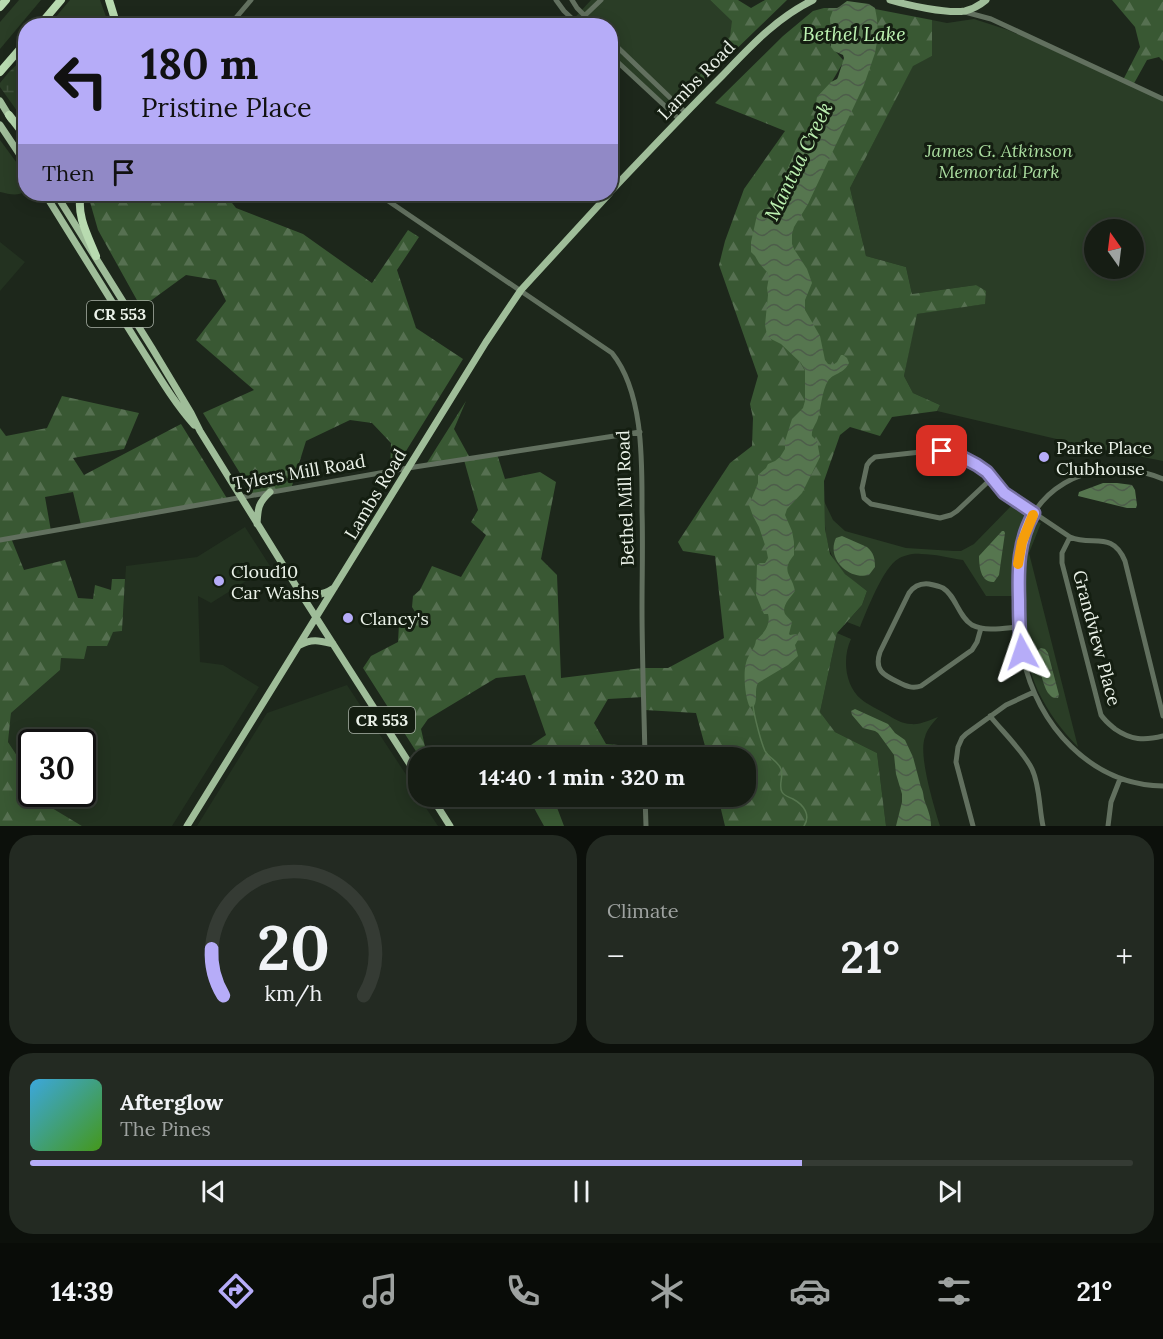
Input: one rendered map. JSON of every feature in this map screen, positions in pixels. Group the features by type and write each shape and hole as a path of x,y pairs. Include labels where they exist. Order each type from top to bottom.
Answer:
{"highway":[{"path":"0,7 6,0"},
{"path":"46,18 61,0"},
{"path":"109,0 115,18"},
{"path":"0,72 18,51"},
{"path":"0,72 18,54"},
{"path":"9,116 18,127"},
{"path":"79,201 81,218 96,256"}],"main road":[{"name":"Lambs Road","path":"618,185 762,34 785,16 813,0"},
{"path":"890,0 928,9 963,11 978,6 986,0"},
{"path":"0,101 18,130"},
{"path":"0,125 18,152"},
{"name":"CR 553","path":"49,201 163,382 186,417 200,431"},
{"name":"CR 553","path":"60,201 163,366 257,524 408,761"},
{"name":"Lambs Road","path":"187,826 486,342 521,290 603,201"},
{"path":"257,524 258,508 270,492"},
{"path":"296,586 316,595 326,593 336,587"},
{"path":"298,646 315,640 333,644"},
{"path":"438,807 450,826"}],"street":[{"path":"236,18 251,0"},
{"path":"556,0 572,18"},
{"path":"572,0 588,18"},
{"path":"583,18 601,0"},
{"path":"963,11 991,19 1163,99"},
{"path":"618,48 685,112"},
{"path":"618,63 679,120"},
{"name":"Bethel Mill Road","path":"388,201 612,353 627,378 639,432 643,485 642,620 645,747"},
{"name":"Tylers Mill Road","path":"0,540 408,468 639,432"},
{"path":"992,478 957,511 940,518 871,504 864,498 862,491 867,467 870,461 878,456 930,451 949,452 969,459 984,470 992,478 1004,493 1070,537 1106,542 1117,548 1122,556 1163,716"},
{"path":"1163,479 1123,469 1090,472 1074,478 1043,501 1034,513 1025,531 1019,555 1019,627 1024,662 1034,692 1050,721 1072,747 1097,768 1120,779 1163,786"},
{"name":"Grandview Place","path":"1070,537 1063,551 1062,563 1100,712 1108,723 1126,736 1142,740 1163,736"},
{"path":"981,628 972,650 921,686 914,688 906,686 885,675 879,667 878,659 881,650 909,593 918,585 926,584 943,588 964,618 972,625 981,628 1019,627"},
{"path":"973,826 956,762 958,744 964,736 1010,703 1034,692"},
{"path":"990,717 1030,766 1035,777 1043,826"},
{"path":"1108,826 1111,802 1120,779"},
{"path":"645,807 646,826"}],"shaded area":[{"path":"0,242 25,262 0,291"},
{"path":"245,527 270,566 211,603 198,596 200,662 223,665 259,687 172,826 82,826 51,807 96,807 96,729 18,729 18,757 8,742 11,713 60,670 61,658 113,632 122,631 126,566 197,557"},
{"path":"347,685 408,778 408,807 425,807 438,826 197,826 267,713"}],"green space":[{"path":"19,0 41,0 26,18 18,18 18,27 0,49 0,22"},
{"path":"70,0 100,0 106,18 55,18"},
{"path":"591,0 710,0 733,21 730,36 692,84 695,89 674,109 618,65 618,18 574,18"},
{"path":"710,0 738,0 751,8 765,0 787,0 695,89 692,85 730,36 732,21"},
{"path":"1112,0 1163,0 1163,61 1159,57 1147,60 1132,87 1122,82 1140,47 1135,27"},
{"path":"824,8 842,8 830,45 844,61 817,107 864,85 875,9 932,20 932,56 913,66 850,188 866,256 906,267 912,294 976,285 986,291 985,304 917,314 904,376 913,393 940,405 937,411 892,417 880,436 850,427 840,435 824,481 825,529 830,554 845,574 867,591 862,605 837,633 820,712 835,732 877,753 886,826 725,826 720,807 756,807 756,747 705,747 696,713 645,710 644,697 608,699 594,723 606,744 630,747 528,747 546,735 525,675 496,678 428,719 421,729 425,747 413,747 363,668 371,656 398,642 399,624 417,615 412,607 413,596 420,590 432,566 461,577 486,535 471,522 478,510 464,460 425,466 466,401 454,429 470,458 497,454 505,479 540,472 556,482 541,559 557,575 561,678 642,668 668,668 724,638 715,556 683,551 678,542 730,463 752,446 753,418 750,404 758,376 719,265 744,189 785,131 715,103 783,36 813,11"},
{"name":"James G. Atkinson Memorial Park","path":"974,19 1008,30 1163,100 1163,461 1082,445 937,411 940,405 913,393 904,376 916,314 984,304 976,285 912,294 906,267 866,256 850,188 913,65 932,56 932,20 947,23"},
{"path":"18,64 18,112 0,87 0,83"},
{"path":"0,140 18,164 18,194 0,192"},
{"path":"90,201 230,201 236,208 303,234 372,283 408,230 419,237 397,270 416,328 463,359 393,472 390,472 391,443 372,423 350,420 306,441 291,489 254,496 203,413 254,390 196,340 226,301 216,280 186,275 149,302 138,302 98,230"},
{"path":"62,396 139,413 124,449 73,458 84,475 181,424 228,500 81,525 73,492 45,497 51,531 11,538 24,570 65,560 78,598 93,599 95,585 111,590 112,579 125,579 122,631 113,632 107,646 87,646 84,659 61,658 60,670 11,713 8,742 18,757 18,807 51,807 82,826 0,826 0,428 6,436 47,428"},
{"path":"824,501 833,520 845,531 906,548 954,551 961,551 974,544 1014,503 1025,514 1014,546 1013,596 986,596 963,560 912,554 898,559 887,571 860,627 847,622 862,605 867,591 844,573 833,557 827,540"},
{"path":"1038,522 1041,523 1029,553 1078,747 1056,721 1042,699 1028,664 1022,600 1023,559 1031,529"},
{"path":"837,633 851,639 846,663 848,679 851,687 861,699 904,723 918,724 938,717 930,726 923,745 928,781 940,826 886,826 877,753 835,732 820,712"},
{"path":"534,807 557,807 564,826 544,826"}],"water":[{"name":"Bethel Lake","path":"847,1 869,4 875,8 878,36 875,53 864,85 808,204 794,227 792,244 807,269 812,283 805,300 805,310 820,336 825,360 828,364 833,365 843,355 849,363 830,378 826,385 812,434 817,441 820,457 802,493 787,509 785,515 794,542 794,555 787,569 795,591 784,611 792,622 789,634 798,635 795,645 798,656 788,665 758,683 754,706 750,707 745,686 746,663 756,640 766,629 769,618 768,614 764,614 756,595 757,565 765,563 768,558 759,527 749,505 758,483 758,475 768,464 780,457 785,449 785,441 792,419 803,408 805,401 805,370 801,363 781,344 767,335 765,325 769,277 751,252 751,242 757,215 772,204 774,194 780,187 795,151 803,138 812,131 817,116 817,97 838,77 844,58 831,47 830,18 833,10"},
{"path":"1103,483 1132,485 1135,490 1136,508 1127,508 1078,496 1079,492"},
{"path":"1002,531 1005,533 999,575 994,582 990,582 982,574 979,556"},
{"path":"842,536 867,547 871,552 875,567 869,575 854,574 841,566 834,553 834,546 836,538"},
{"path":"1041,648 1048,653 1058,698 1051,696 1045,686 1038,660 1038,650"},
{"path":"855,709 888,724 905,740 913,757 931,826 896,826 902,794 896,774 894,755 878,733 863,728 852,715 851,711"}],"waterway":[{"name":"Mantua Creek","path":"753,705 765,751 781,769 782,792 803,807 807,818 804,826"}],"slow traffic":[{"path":"1018,564 1020,548 1033,515"}],"place":[{"name":"Parke Place Clubhouse","path":"1044,457"},
{"name":"Cloud10 Car Washs","path":"219,581"},
{"name":"Clancy's","path":"348,618"}],"route":[{"path":"942,451 969,459 987,472 1004,493 1034,513 1022,542 1018,561 1019,627 1022,652"}]}
